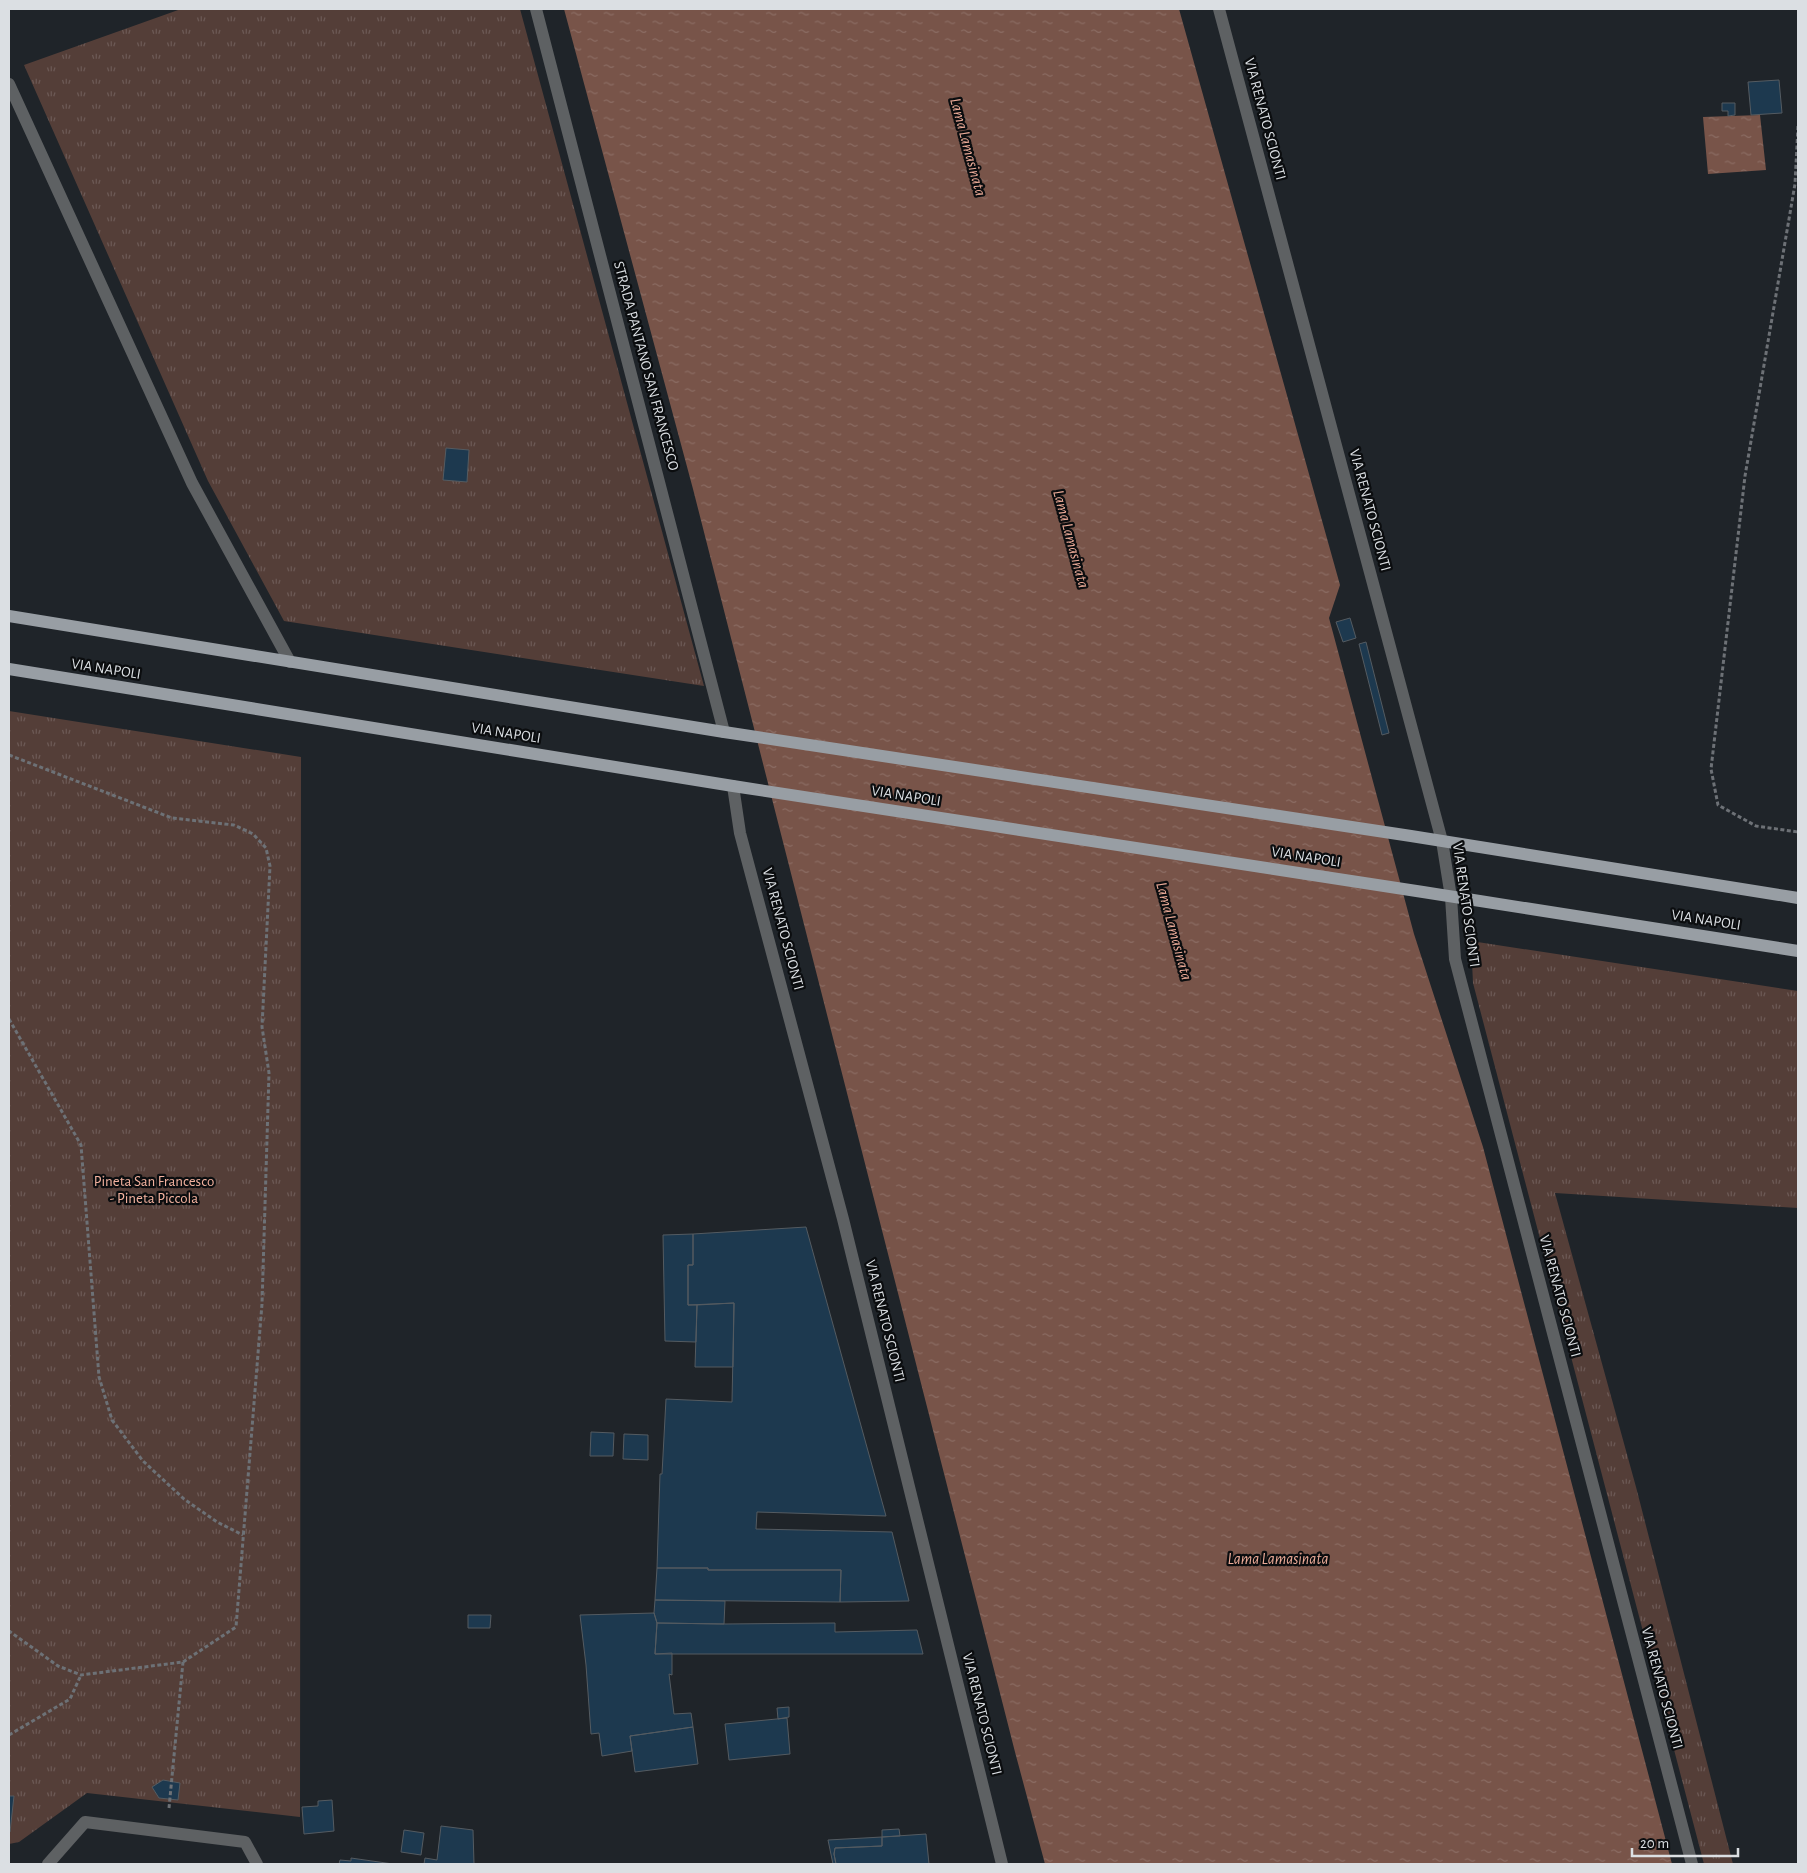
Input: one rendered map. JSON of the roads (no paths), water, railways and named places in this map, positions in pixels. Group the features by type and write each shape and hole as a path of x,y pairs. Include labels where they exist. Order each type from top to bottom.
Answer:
{"main road":[{"path":"9,616 724,732 1411,836 1798,898"},
{"name":"VIA NAPOLI","path":"9,669 733,786 1798,951"}],"street":[{"name":"STRADA PANTANO SAN FRANCESCO","path":"536,9 724,732"},
{"name":"VIA RENATO SCIONTI","path":"1219,9 1442,841 1451,897 1455,959 1692,1864"},
{"path":"9,84 192,483 290,662"},
{"name":"VIA RENATO SCIONTI","path":"733,786 740,833 843,1219 1002,1864"},
{"path":"48,1864 85,1822 245,1842 257,1864"}],"water":[{"name":"Lama Lamasinata","path":"564,9 1179,9 1340,585 1329,618 1414,934 1483,1147 1672,1864 1045,1864 693,489"},
{"path":"1760,115 1766,170 1708,174 1703,117"}],"park label":[{"name":"Pineta San Francesco - Pineta Piccola","path":"154,1190"}]}
